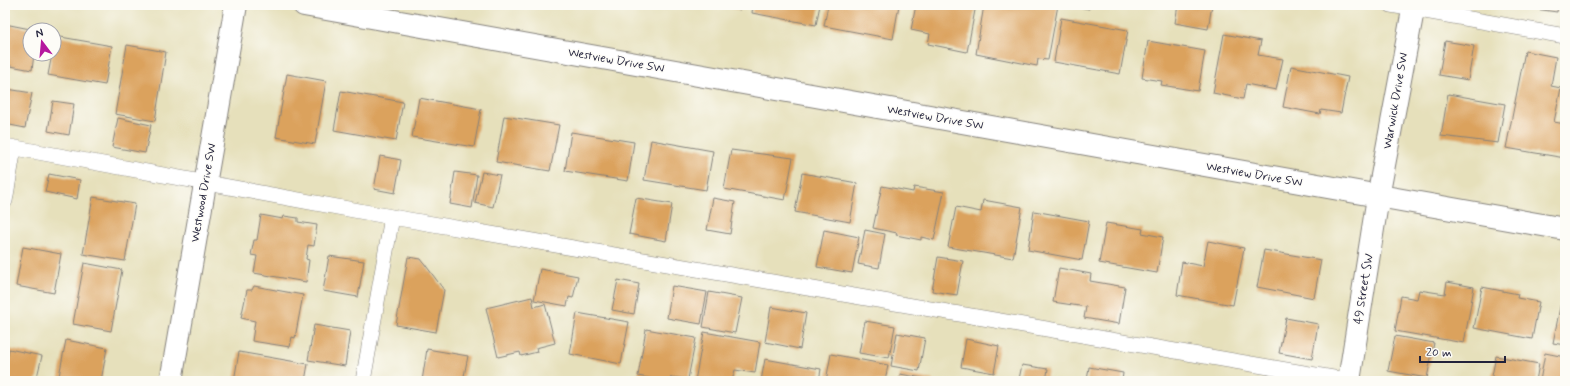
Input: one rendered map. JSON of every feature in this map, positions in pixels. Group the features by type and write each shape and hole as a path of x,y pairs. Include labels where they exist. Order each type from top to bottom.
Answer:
{"street":[{"name":"Westwood Drive SW","path":"171,381 236,5"},
{"name":"Westview Drive SW","path":"304,5 1565,229"},
{"name":"Warwick Drive SW","path":"1378,197 1413,7"},
{"name":"49 Street SW","path":"1350,381 1378,197"}],"lane":[{"path":"1391,5 1413,7 1565,36"},
{"path":"5,201 9,147 392,217 1350,381"},
{"path":"363,381 392,217"}],"building":[{"path":"718,5 741,5 740,10"},
{"path":"753,5 820,5 816,25 752,13"},
{"path":"828,5 899,5 893,39 824,26"},
{"path":"916,5 976,5 967,52 928,44 930,34 911,30"},
{"path":"984,5 1058,5 1048,60 1038,59 1037,66 976,54"},
{"path":"1069,5 1090,5 1089,9"},
{"path":"1178,5 1212,5 1208,29 1175,23"},
{"path":"1528,5 1558,5 1557,12 1528,8"},
{"path":"1061,18 1128,30 1120,74 1054,62"},
{"path":"5,24 22,27 22,62 33,62 32,70 5,65"},
{"path":"1224,34 1261,41 1258,55 1283,59 1276,90 1246,84 1243,99 1213,93"},
{"path":"62,37 112,46 105,85 48,75 50,62 62,62"},
{"path":"1148,41 1205,51 1198,91 1161,85 1162,81 1142,78"},
{"path":"1445,41 1474,46 1468,80 1439,75"},
{"path":"127,45 166,52 155,121 115,114"},
{"path":"1525,51 1556,57 1551,86 1561,88 1554,122 1565,124 1565,158 1506,148"},
{"path":"1291,66 1348,77 1341,113 1321,110 1320,114 1283,107"},
{"path":"287,74 326,81 315,144 276,137"},
{"path":"7,89 32,93 25,128 5,124"},
{"path":"341,91 403,102 396,141 334,130"},
{"path":"1448,94 1505,104 1498,143 1441,136"},
{"path":"419,98 481,109 474,147 412,137"},
{"path":"53,101 74,104 69,135 48,131"},
{"path":"504,116 559,125 550,171 496,162"},
{"path":"118,118 151,125 145,153 112,147"},
{"path":"571,132 634,142 628,181 565,171"},
{"path":"651,140 713,151 706,190 644,180"},
{"path":"731,150 793,158 785,200 724,189"},
{"path":"380,156 401,160 395,193 374,189"},
{"path":"455,172 477,175 472,208 450,204"},
{"path":"482,172 500,175 493,207 475,203"},
{"path":"802,173 857,183 850,222 795,212"},
{"path":"49,174 80,180 77,199 45,192"},
{"path":"882,186 913,192 914,187 944,192 934,240 921,237 921,240 896,235 897,233 873,228"},
{"path":"93,197 135,204 125,261 83,254"},
{"path":"636,198 672,204 666,241 629,234"},
{"path":"713,198 735,202 730,234 707,230"},
{"path":"983,200 1022,207 1013,258 948,247 956,207 981,212"},
{"path":"1034,211 1089,221 1082,260 1028,250"},
{"path":"261,215 283,219 284,216 298,218 298,222 317,225 314,246 308,245 306,259 309,260 306,282 254,273 257,256 251,255 254,240 257,240"},
{"path":"1106,223 1143,229 1142,233 1163,237 1157,273 1099,263"},
{"path":"824,230 859,237 852,273 817,267"},
{"path":"865,230 885,234 879,268 858,264"},
{"path":"1208,241 1244,248 1233,305 1177,295 1182,262 1203,266"},
{"path":"23,247 61,254 54,293 16,286"},
{"path":"1264,250 1321,260 1314,298 1257,287"},
{"path":"329,256 364,261 358,297 323,291"},
{"path":"408,257 421,259 444,290 436,332 396,325"},
{"path":"938,257 963,261 957,295 932,291"},
{"path":"84,263 122,270 111,331 73,324"},
{"path":"1059,268 1091,274 1090,281 1125,287 1119,324 1084,318 1086,307 1053,302"},
{"path":"540,269 578,276 573,298 569,297 567,306 534,300"},
{"path":"618,280 639,284 634,314 612,310"},
{"path":"1447,282 1474,287 1464,343 1395,331 1401,296 1417,299 1419,290 1445,294"},
{"path":"254,286 303,295 295,338 292,337 290,347 252,341 255,321 241,318 247,290 252,290"},
{"path":"672,286 707,292 701,324 667,318"},
{"path":"1482,287 1518,294 1517,298 1539,302 1532,339 1474,328"},
{"path":"709,292 742,298 735,333 703,327"},
{"path":"532,297 534,307 545,304 555,343 536,348 537,352 521,356 520,352 498,357 486,308"},
{"path":"1561,302 1565,303 1565,345 1553,343"},
{"path":"771,307 806,313 800,349 765,342"},
{"path":"577,313 629,322 621,364 570,354"},
{"path":"1286,318 1318,324 1312,359 1279,353"},
{"path":"865,321 895,326 889,358 859,353"},
{"path":"314,325 350,331 345,366 308,360"},
{"path":"646,329 696,338 688,379 671,377 670,381 664,381 638,376"},
{"path":"704,332 760,342 755,373 735,370 732,381 695,381"},
{"path":"897,333 925,338 919,371 891,366"},
{"path":"1395,336 1434,343 1427,378 1388,371"},
{"path":"966,339 999,346 994,373 961,367"},
{"path":"66,340 107,348 101,381 58,381"},
{"path":"9,349 42,356 36,381 5,381 5,371"},
{"path":"427,349 468,356 463,381 422,381"},
{"path":"239,352 308,364 305,381 234,381"},
{"path":"1545,353 1565,357 1565,381 1540,381"},
{"path":"831,354 888,365 885,381 826,381"},
{"path":"1496,356 1539,364 1536,381 1491,381"},
{"path":"765,359 821,369 819,381 761,381"},
{"path":"1022,365 1048,369 1046,381 1019,379"},
{"path":"1089,367 1123,373 1122,381 1087,381"},
{"path":"900,374 933,380 933,381 899,381"}]}
